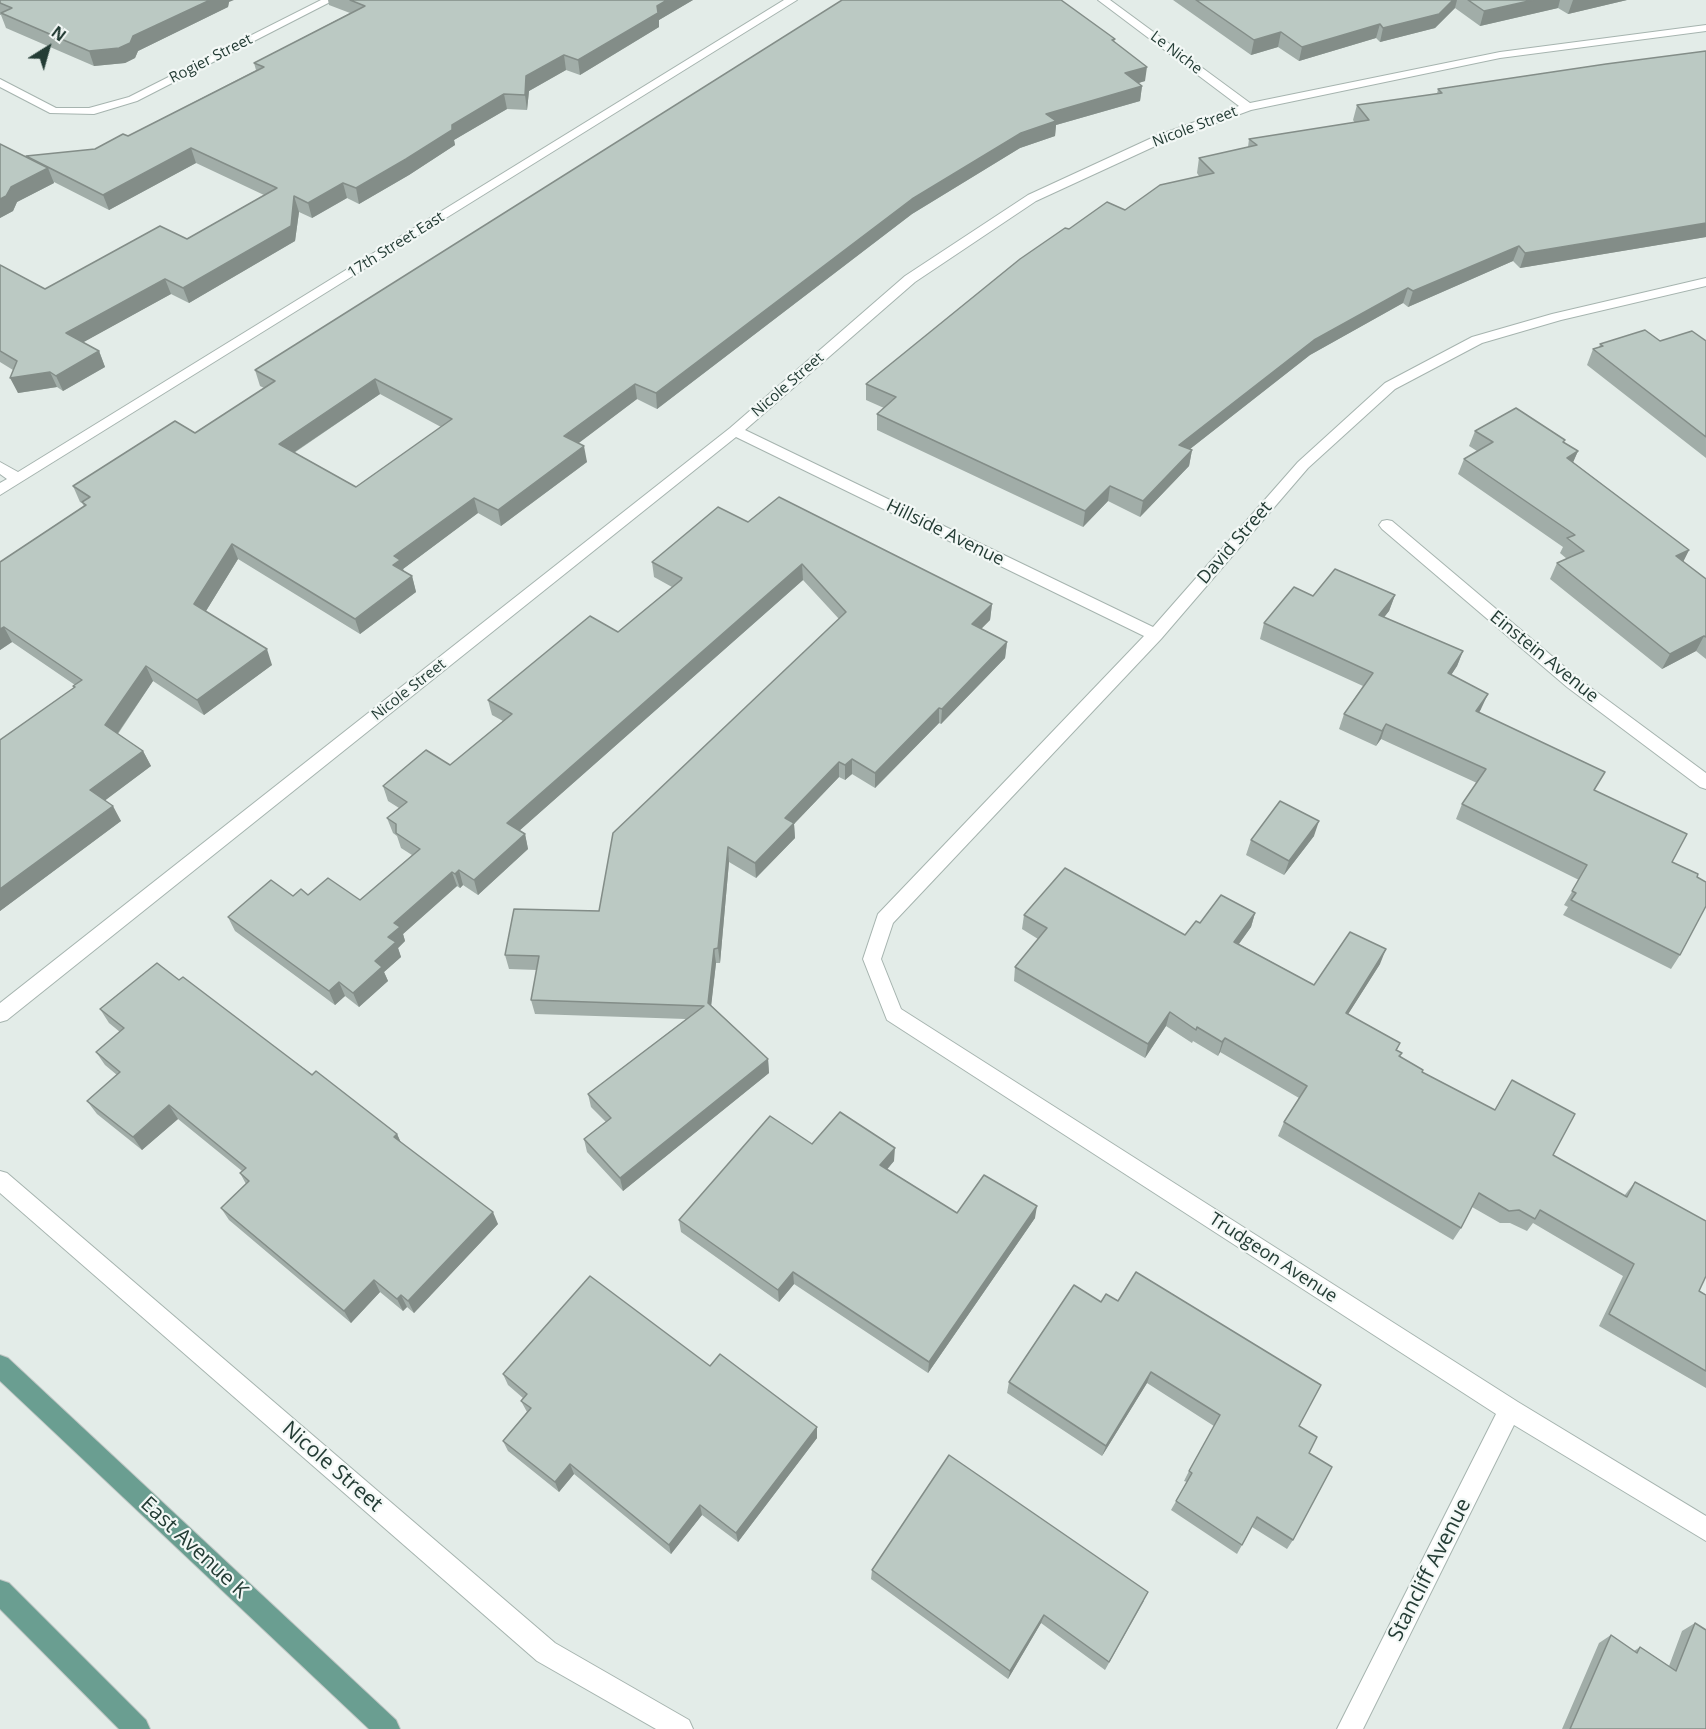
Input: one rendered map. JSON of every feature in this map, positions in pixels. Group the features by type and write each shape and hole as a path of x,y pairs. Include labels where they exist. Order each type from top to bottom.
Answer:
{"main road":[{"name":"East Avenue K","path":"0,1366 387,1729"},
{"path":"0,1592 137,1729"}],"street":[{"name":"Rogier Street","path":"0,82 54,111 90,112 132,99 329,0"},
{"name":"17th Street East","path":"0,490 792,0"},
{"name":"Le Niche","path":"1103,0 1248,107"},
{"name":"Nicole Street","path":"0,1014 735,431 910,279 1032,198 1160,139 1248,107 1500,55 1706,28"},
{"name":"David Street","path":"872,959 885,919 1155,635 1303,465 1390,386 1477,340 1557,317 1706,282"},
{"name":"Hillside Avenue","path":"735,431 1155,635"},
{"path":"0,467 18,479"},
{"name":"Einstein Avenue","path":"1387,525 1574,683 1706,782"},
{"name":"Trudgeon Avenue","path":"872,959 894,1014 1510,1410 1706,1529"},
{"name":"Nicole Street","path":"0,1180 546,1652 680,1729"},
{"name":"Stancliff Avenue","path":"1350,1729 1510,1410"}],"building":[{"path":"0,0 210,0 133,36 130,43 119,48 89,51 1,13 12,8 0,3"},
{"path":"350,0 667,0 657,6 658,13 578,60 564,55 526,76 525,95 504,94 452,125 452,130 356,188 343,183 308,203 294,196 291,226 183,288 165,279 66,333 99,351 56,376 50,372 10,378 17,361 0,351 0,265 45,289 160,226 187,239 277,188 191,148 103,195 26,156 95,149 123,134 128,136 264,67 254,63 365,6"},
{"path":"842,0 1061,0 1115,39 1112,40 1147,67 1125,73 1142,86 1046,114 1056,121 1021,133 912,199 656,393 635,384 564,436 584,446 498,510 474,498 394,556 400,560 393,565 412,576 355,619 232,544 194,604 267,649 197,700 146,666 105,725 143,751 90,790 113,806 0,889 0,740 82,680 4,627 0,629 0,562 86,505 82,502 90,497 73,486 175,421 195,433 275,381 255,370","holes":["375,379 452,419 356,487 279,444"]},
{"path":"1196,0 1453,0 1439,14 1383,28 1380,24 1302,47 1281,32 1254,40"},
{"path":"1468,0 1533,0 1484,11"},
{"path":"1706,51 1706,223 1525,253 1519,246 1413,291 1408,288 1314,340 1179,445 1192,450 1143,501 1110,486 1085,511 877,414 896,397 866,384 1020,259 1107,202 1125,210 1160,185 1214,173 1199,158 1257,145 1249,139 1369,120 1357,105 1442,93 1438,89"},
{"path":"0,144 48,168 11,187 6,196 0,199"},
{"path":"1645,330 1660,341 1692,331 1706,341 1706,437 1593,349 1603,346 1600,344"},
{"path":"1516,408 1565,440 1563,442 1578,451 1567,458 1689,550 1676,556 1706,579 1706,637 1670,654 1557,563 1584,551 1567,538 1575,535 1464,459 1493,442 1475,431"},
{"path":"779,497 992,604 972,624 1007,642 875,773 852,759 845,765 839,762 785,818 794,823 755,863 728,847 718,948 714,949 708,1003 768,1059 620,1178 584,1139 611,1118 588,1094 704,1006 531,1000 539,956 505,955 514,909 599,911 613,833 846,612 802,564 507,823 525,834 474,880 459,870 455,874 452,872 394,923 400,927 388,937 396,942 375,961 382,967 353,993 339,982 329,991 228,917 271,880 293,896 301,889 308,895 328,878 360,900 420,849 396,833 396,824 387,818 407,802 383,786 426,750 450,765 512,714 488,700 590,616 618,632 681,580 682,578 652,562 718,507 748,522"},
{"path":"1335,569 1395,595 1379,615 1463,651 1448,673 1488,694 1476,711 1605,772 1594,790 1687,834 1672,862 1698,874 1697,877 1706,882 1706,906 1680,955 1571,900 1576,893 1572,891 1587,865 1462,804 1486,769 1386,724 1382,731 1344,714 1373,673 1264,623 1294,587 1313,596"},
{"path":"1280,801 1319,821 1289,861 1251,840"},
{"path":"1065,868 1185,935 1196,921 1200,923 1221,895 1255,913 1234,942 1314,985 1350,932 1386,949 1346,1013 1400,1043 1396,1050 1402,1053 1399,1056 1423,1070 1422,1072 1495,1110 1512,1080 1575,1114 1553,1155 1627,1197 1635,1182 1706,1221 1706,1276 1699,1291 1706,1295 1706,1371 1609,1314 1634,1264 1540,1210 1535,1219 1519,1210 1509,1211 1479,1193 1461,1228 1284,1122 1307,1086 1225,1038 1222,1042 1197,1027 1196,1030 1170,1012 1148,1044 1015,967 1047,928 1024,915"},
{"path":"157,963 179,980 183,977 312,1075 316,1071 397,1134 394,1137 493,1212 408,1301 401,1295 397,1299 374,1280 344,1311 221,1208 249,1181 240,1173 246,1168 169,1105 133,1137 87,1101 120,1072 96,1052 124,1028 100,1009"},
{"path":"840,1112 895,1148 880,1165 957,1213 984,1175 1037,1206 929,1362 793,1272 778,1290 679,1220 770,1116 812,1144"},
{"path":"1136,1272 1321,1385 1299,1426 1317,1437 1309,1453 1332,1467 1293,1540 1257,1517 1242,1545 1176,1501 1192,1473 1189,1471 1220,1415 1151,1372 1106,1446 1009,1382 1074,1285 1101,1302 1106,1294 1118,1301"},
{"path":"590,1276 710,1366 720,1354 817,1427 736,1533 700,1505 669,1545 570,1464 555,1482 503,1441 531,1408 521,1401 527,1394 503,1374"},
{"path":"949,1455 1148,1592 1109,1662 1044,1615 1010,1671 872,1570"},
{"path":"1695,1623 1706,1630 1706,1729 1570,1729 1611,1635 1637,1653 1640,1647 1676,1671"}]}
